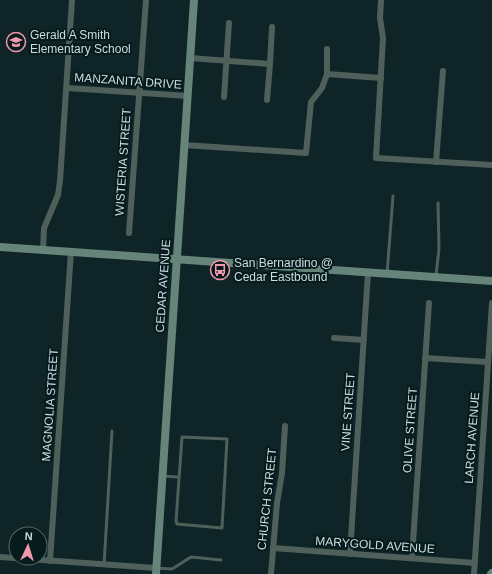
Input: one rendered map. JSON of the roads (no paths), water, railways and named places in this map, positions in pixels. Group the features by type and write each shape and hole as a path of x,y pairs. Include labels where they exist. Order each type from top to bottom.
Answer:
{"main road":[{"name":"CEDAR AVENUE","path":"156,571 194,0"},
{"path":"0,247 177,258 492,281"}],"street":[{"path":"43,250 44,228 58,195 60,181 72,0"},
{"name":"WISTERIA STREET","path":"129,234 138,93 146,0"},
{"path":"381,0 380,18 383,38 376,158 492,165"},
{"path":"224,96 229,23"},
{"path":"267,100 272,27"},
{"path":"184,145 306,153 311,102 322,88 327,74 327,49"},
{"path":"190,58 270,64"},
{"path":"436,162 443,71"},
{"path":"327,74 381,78"},
{"name":"MANZANITA DRIVE","path":"67,88 188,96"},
{"name":"MAGNOLIA STREET","path":"50,561 71,251"},
{"name":"VINE STREET","path":"350,554 368,272"},
{"name":"OLIVE STREET","path":"412,558 429,303"},
{"name":"LARCH AVENUE","path":"474,574 492,303"},
{"path":"334,338 364,340"},
{"path":"425,358 488,362"},
{"name":"CHURCH STREET","path":"271,574 277,503 282,473 285,426"},
{"name":"MARYGOLD AVENUE","path":"273,548 475,563"},
{"path":"0,558 104,565 156,571"}],"lane":[{"path":"387,274 393,196"},
{"path":"436,277 439,249 438,203"},
{"path":"104,565 112,431"},
{"path":"182,437 227,439 222,528 177,524 178,477 182,437"},
{"path":"163,476 178,477"},
{"path":"156,571 172,569 191,557 221,560"}],"place":[{"name":"Gerald A Smith Elementary School","path":"16,42"},
{"name":"San Bernardino @ Cedar Eastbound","path":"220,270"}]}
